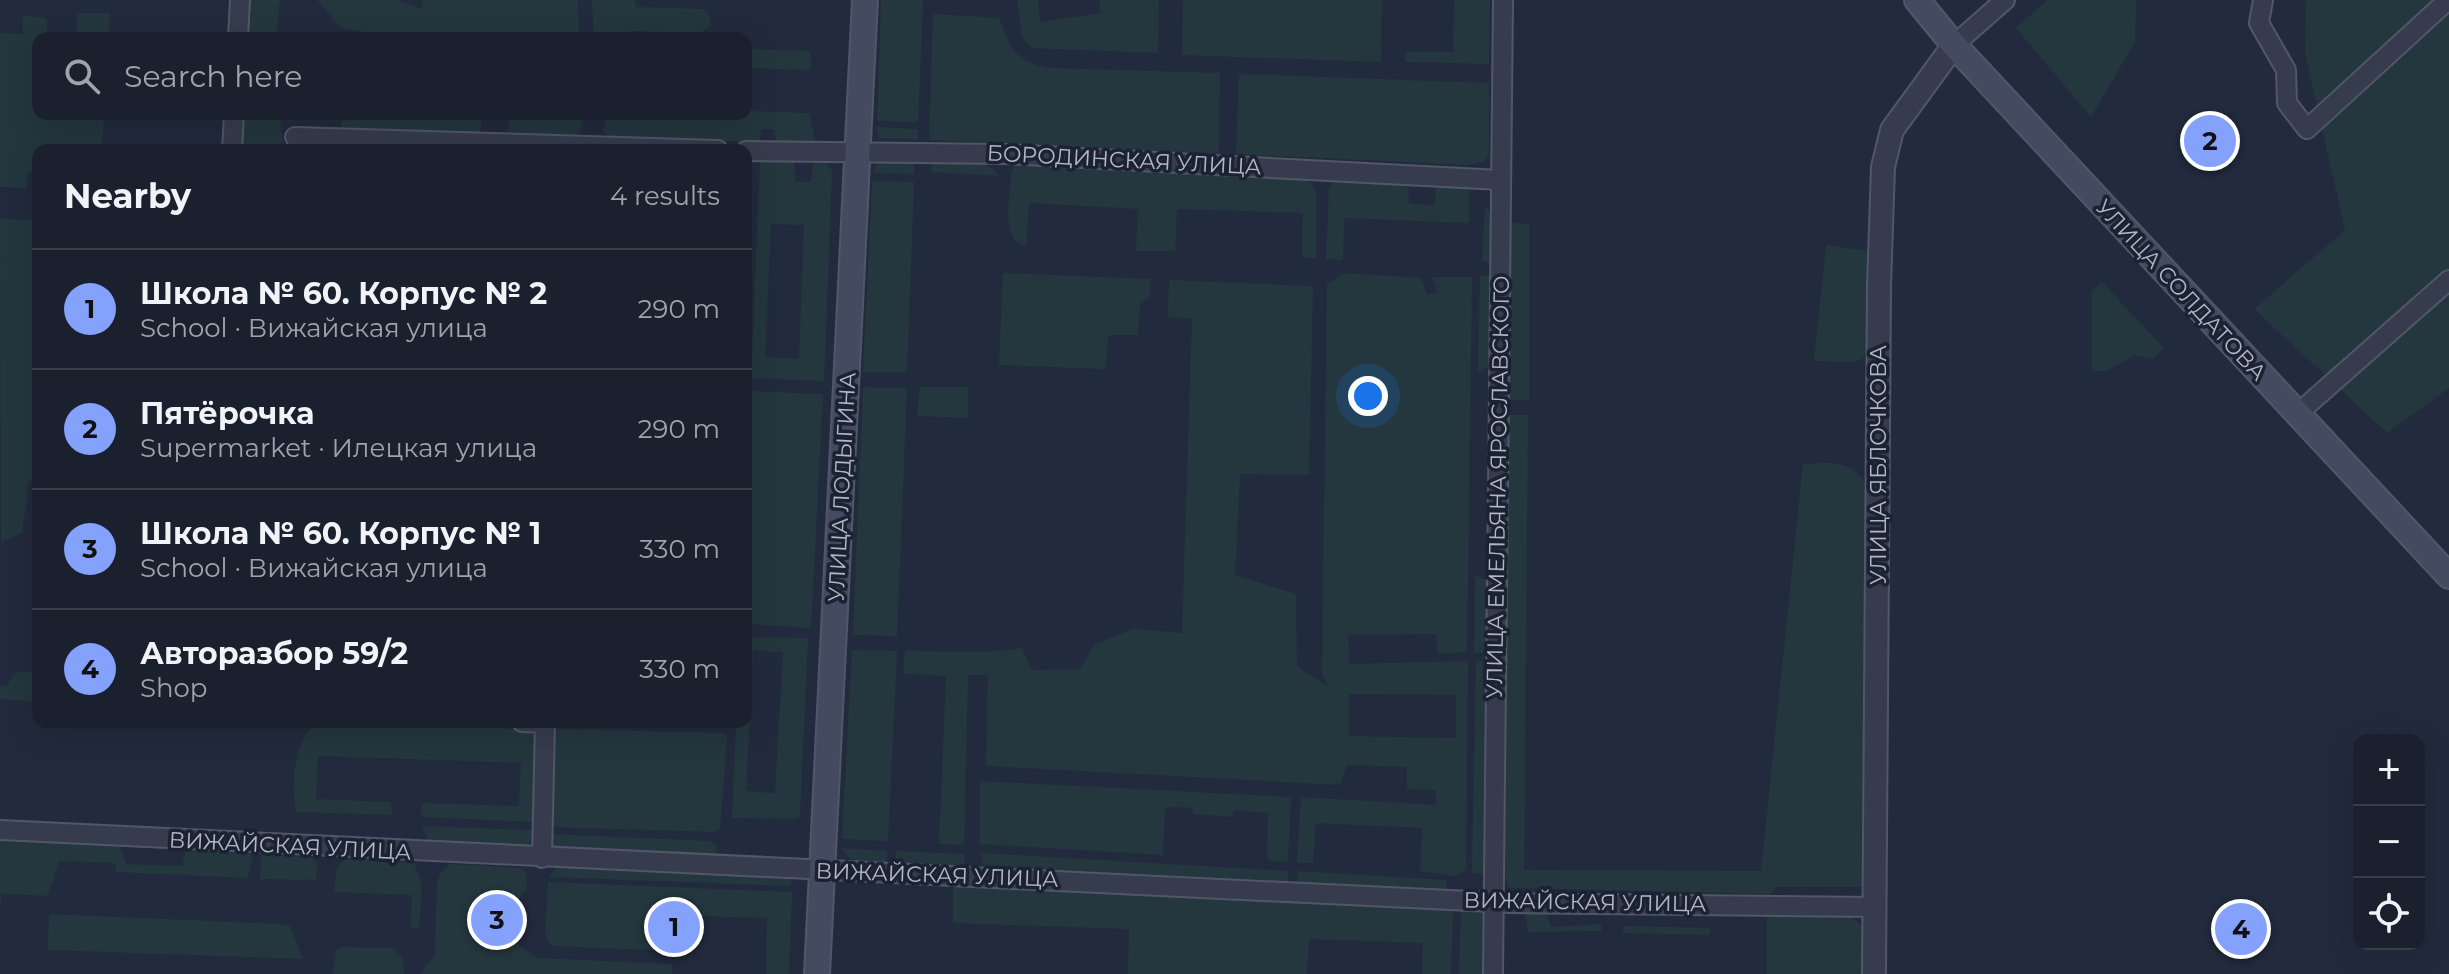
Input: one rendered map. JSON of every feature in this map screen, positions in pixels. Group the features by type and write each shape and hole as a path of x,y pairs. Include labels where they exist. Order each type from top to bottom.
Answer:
{"main road":[{"name":"УЛИЦА ЛОДЫГИНА","path":"817,974 865,0"},
{"name":"УЛИЦА СОЛДАТОВА","path":"1917,0 1954,45 2449,576"}],"street":[{"path":"238,32 240,0"},
{"name":"УЛИЦА ЕМЕЛЬЯНА ЯРОСЛАВСКОГО","path":"1493,974 1503,0"},
{"name":"УЛИЦА ЯБЛОЧКОВА","path":"1874,974 1879,286 1883,167 1892,130 1954,45 2005,0"},
{"path":"2263,0 2259,23 2286,70 2287,103 2307,129 2448,0"},
{"path":"232,144 234,120"},
{"path":"295,137 483,144"},
{"name":"БОРОДИНСКАЯ УЛИЦА","path":"752,151 1005,154 1501,180"},
{"path":"2296,415 2449,280"},
{"path":"542,858 545,728"},
{"name":"ВИЖАЙСКАЯ УЛИЦА","path":"0,830 1494,902 1875,907"}],"shaded area":[{"path":"249,0 280,0 277,32 247,32 251,16"},
{"path":"317,0 398,0 421,9 423,0 578,0 579,32 366,32 341,28"},
{"path":"592,0 635,0 636,7 703,9 708,13 711,25 701,32 594,32"},
{"path":"881,0 923,0 918,122 877,121"},
{"path":"1017,0 1038,0 1040,22 1100,13 1100,0 1159,0 1158,53 1032,48 1022,36"},
{"path":"1183,0 1382,0 1381,62 1182,55"},
{"path":"1454,0 1490,0 1489,64 1405,62 1405,52 1453,52"},
{"path":"2047,0 2136,0 2135,42 2091,117 2016,28"},
{"path":"2306,0 2449,0 2449,388 2387,433 2254,309 2345,230 2305,53"},
{"path":"77,13 110,13 108,32 76,32"},
{"path":"933,14 999,18 1015,52 1028,61 1049,68 1220,73 1219,154 929,140"},
{"path":"23,16 44,17 47,21 47,32 32,32 32,120 104,120 102,144 32,144 32,171 28,171 27,188 0,187 0,33 23,34"},
{"path":"752,49 810,51 811,70 752,68"},
{"path":"1239,74 1489,83 1489,154 1485,161 1469,165 1236,154"},
{"path":"752,111 809,113 816,144 777,143 773,129 761,129 760,142 608,137 603,131 606,120 752,120"},
{"path":"242,120 280,120 283,144 240,144"},
{"path":"342,120 482,120 480,133 342,128"},
{"path":"510,120 583,120 576,136 507,134"},
{"path":"877,127 918,129 918,140 878,137"},
{"path":"891,159 914,160 914,174 873,173 876,165"},
{"path":"760,161 794,162 795,182 811,182 813,163 825,163 832,170 824,381 752,378","holes":["771,224 804,225 799,359 765,357"]},
{"path":"932,161 978,162 993,169 998,176 932,172"},
{"path":"1021,163 1306,178 1316,190 1316,258 1302,257 1303,213 1177,209 1175,251 1136,251 1138,209 1029,203 1026,246 1012,235 1008,216 1011,173 1014,166"},
{"path":"872,181 914,182 907,372 863,372"},
{"path":"1337,181 1408,185 1409,204 1435,205 1436,186 1469,188 1469,223 1344,218 1343,260 1326,259 1329,187"},
{"path":"1485,205 1490,212 1491,263 1482,261"},
{"path":"0,219 32,220 32,481 29,481 22,533 1,542"},
{"path":"1511,223 1529,224 1529,400 1509,400"},
{"path":"1826,245 1868,251 1869,344 1863,359 1851,362 1814,361"},
{"path":"1003,273 1150,279 1150,297 1140,304 1138,335 1108,335 1106,369 999,365"},
{"path":"1344,273 1421,278 1427,295 1437,292 1432,277 1472,277 1467,652 1437,654 1436,634 1348,635 1349,664 1468,661 1466,869 1455,876 1420,871 1422,828 1316,823 1313,863 1297,863 1301,797 1436,805 1436,790 1407,789 1407,767 1347,765 1340,785 986,766 988,675 968,675 964,845 939,844 946,676 903,674 905,651 989,652 1022,648 1032,670 1080,669 1094,645 1133,629 1182,633 1192,319 1168,317 1169,280 1313,286 1309,475 1240,474 1235,575 1296,594 1297,666 1327,686 1322,673 1327,284","holes":["1349,694 1456,695 1456,738 1349,736"]},
{"path":"1480,276 1490,276 1488,366 1478,374"},
{"path":"2102,282 2164,348 2152,359 2135,355 2106,371 2092,371 2092,291"},
{"path":"863,387 907,388 897,636 853,635"},
{"path":"920,387 968,387 968,418 917,416"},
{"path":"752,391 823,394 811,628 752,624"},
{"path":"1509,415 1528,415 1524,870 1761,871 1803,464 1831,463 1853,470 1865,484 1864,887 1776,887 1770,894 1509,888 1505,875"},
{"path":"1475,576 1487,580 1486,653 1474,653"},
{"path":"752,637 808,638 800,816 797,819 732,818 736,728 749,728 746,791 775,793 783,652 753,651 752,671"},
{"path":"852,650 897,651 888,841 842,839"},
{"path":"1476,661 1485,661 1483,874 1472,873"},
{"path":"18,672 32,672 32,702 0,699 0,686 6,685"},
{"path":"313,728 523,729 534,734 534,822 421,817 422,803 519,806 521,763 318,756 316,799 391,802 393,815 296,812 296,763 303,740"},
{"path":"556,729 724,733 727,738 720,828 715,832 549,827 551,733"},
{"path":"980,781 1291,797 1288,862 1267,860 1268,813 1233,810 1233,817 1193,814 1192,808 1165,807 1163,855 980,844"},
{"path":"422,826 534,830 530,843 520,847 429,843"},
{"path":"549,834 710,841 717,846 716,855 555,848"},
{"path":"0,841 120,846 126,864 182,866 186,850 253,854 248,878 116,872 115,863 59,861 48,896 2,894 0,911"},
{"path":"842,848 887,851 886,864 855,861"},
{"path":"896,851 964,854 965,867 896,864"},
{"path":"980,853 1289,871 1288,881 989,867 983,864"},
{"path":"261,854 310,857 318,864 316,880 260,879"},
{"path":"344,859 415,865 422,886 419,927 411,929 412,895 334,892 337,868"},
{"path":"450,864 522,868 527,881 524,892 505,912 491,912 490,931 501,932 537,958 672,964 672,974 420,974 435,955 437,882 441,872"},
{"path":"557,867 791,878 791,886 549,877"},
{"path":"1298,871 1446,880 1447,889 1298,882"},
{"path":"548,882 792,892 789,974 766,974 767,918 698,916 692,899 675,900 673,904 671,951 551,946 545,936"},
{"path":"953,885 1453,908 1451,974 1422,974 1423,943 1309,939 1307,974 1128,974 1129,929 953,923"},
{"path":"1461,908 1479,910 1483,914 1482,974 1459,974"},
{"path":"1525,911 1546,911 1551,927 1601,924 1602,931 1528,932"},
{"path":"1767,913 1851,916 1865,929 1865,974 1767,974"},
{"path":"49,914 280,924 290,926 303,959 48,950"},
{"path":"1623,926 1710,928 1709,935 1623,933"},
{"path":"343,947 392,948 403,958 404,974 332,974 336,950"}],"place":[{"name":"Пятёрочка","path":"2210,141"},
{"name":"Школа № 60. Корпус № 1","path":"497,920"},
{"name":"Школа № 60. Корпус № 2","path":"674,927"},
{"name":"Авторазбор 59/2","path":"2241,929"}]}
